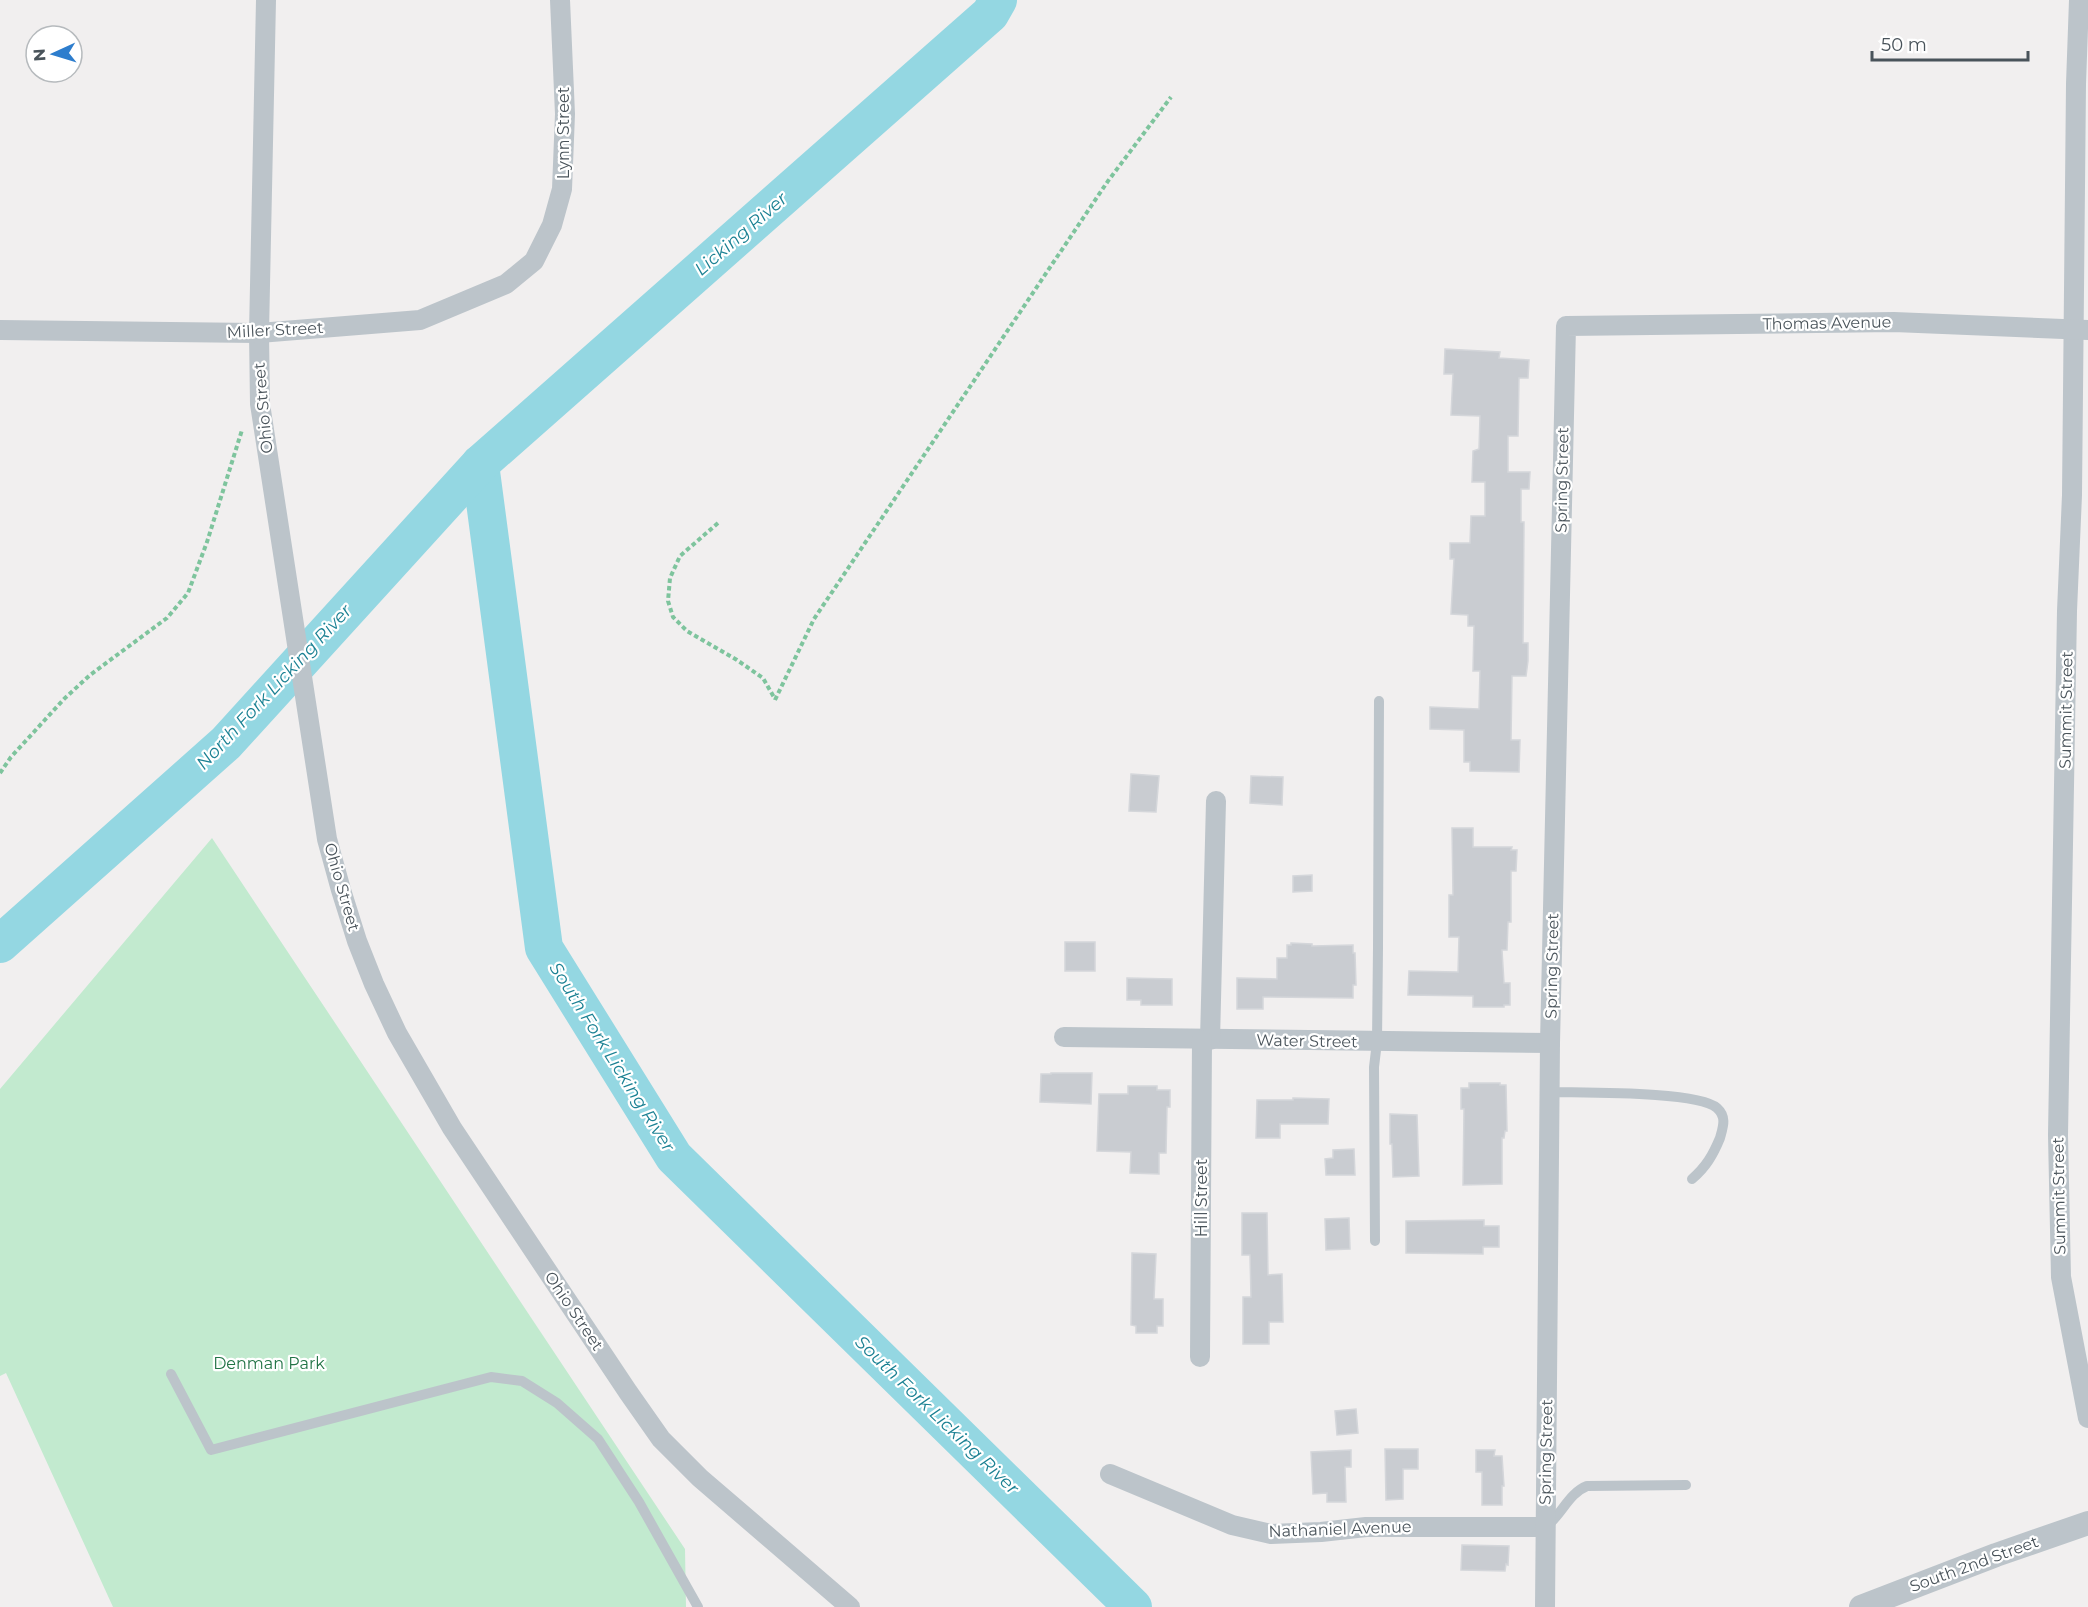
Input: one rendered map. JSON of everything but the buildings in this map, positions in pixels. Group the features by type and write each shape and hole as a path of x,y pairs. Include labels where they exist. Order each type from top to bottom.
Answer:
{"street":[{"name":"Ohio Street","path":"266,0 259,333 260,404 327,839 357,941 397,1033 452,1128 661,1439 700,1478 850,1607"},
{"name":"Lynn Street","path":"534,261 552,225 562,189 565,114 560,0"},
{"name":"Summit Street","path":"2079,0 2076,84 2082,330 2067,611 2059,1190 2061,1277 2088,1418"},
{"name":"Miller Street","path":"0,330 259,333 420,320 506,284 534,261"},
{"name":"Thomas Avenue","path":"1566,326 1894,322 2082,330"},
{"name":"Spring Street","path":"1545,1607 1550,1043 1566,326"},
{"name":"Hill Street","path":"1200,1357 1206,1040 1216,801"},
{"name":"Water Street","path":"1064,1037 1550,1043"},
{"name":"Nathaniel Avenue","path":"1110,1474 1232,1525 1271,1534 1366,1527 1545,1527"},
{"name":"South 2nd Street","path":"1861,1607 1996,1555 2088,1523"}],"lane":[{"path":"1374,1241 1374,1067 1377,1042 1380,701"},
{"path":"1550,1092 1669,1095 1699,1100 1717,1108 1724,1122 1721,1134 1709,1162 1692,1179"},
{"path":"171,1374 211,1450 491,1377 522,1381 557,1403 598,1439 639,1502 698,1607"},
{"path":"1545,1527 1561,1512 1578,1490 1587,1486 1686,1485"}],"path":[{"path":"718,523 680,556 670,578 668,601 674,617 687,631 763,678 775,699 814,619 1108,181 1171,97"},
{"path":"0,773 63,699 90,675 167,618 188,594 242,431 242,419"}],"green space":[{"name":"Denman Park","path":"212,838 685,1549 686,1607 113,1607 6,1373 0,1376 0,1089"}],"waterway":[{"name":"Licking River","path":"0,944 226,743 480,464 990,14 998,0"},
{"name":"South Fork Licking River","path":"480,464 544,948 674,1157 1133,1607"}],"water label":[{"name":"North Fork Licking River","path":"274,687"}]}
